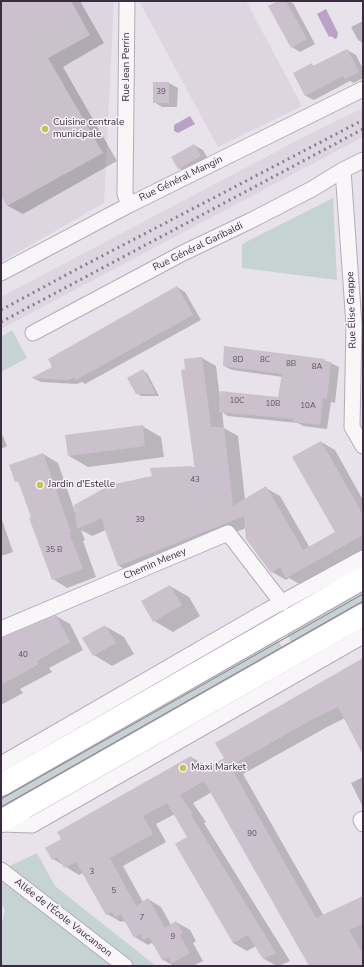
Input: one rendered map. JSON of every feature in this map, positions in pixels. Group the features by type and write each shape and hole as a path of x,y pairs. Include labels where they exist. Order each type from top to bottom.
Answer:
{"main road":[{"path":"1,785 363,578"},
{"path":"1,822 363,615"}],"street":[{"name":"Rue Jean Perrin","path":"127,1 125,194 129,205"},
{"name":"Rue Général Mangin","path":"1,272 129,205 363,89"},
{"name":"Rue Général Garibaldi","path":"33,333 183,253 312,189 363,160"},
{"name":"Rue Élise Grappe","path":"343,170 354,325 352,427 363,446"},
{"name":"Chemin Meney","path":"1,629 228,533 282,603"},
{"path":"1,764 363,558"},
{"path":"1,822 32,825 363,636"},
{"path":"363,819 361,820 363,824"},
{"name":"Allée de l'École Vaucanson","path":"1,870 125,966"}],"shaded area":[{"path":"1,1 114,1 104,203 1,262"},
{"path":"139,1 246,1 302,106 218,147"},
{"path":"326,9 338,33 337,38 335,39 331,36 329,37 317,14"},
{"path":"363,108 363,137 1,329 1,297 300,139"},
{"path":"190,116 195,124 178,133 174,131 174,125"},
{"path":"333,198 337,280 242,268 242,244"},
{"path":"12,330 27,358 1,372 1,337"},
{"path":"363,588 363,606 293,646 286,632"},
{"path":"277,638 284,651 1,812 1,795"},
{"path":"37,853 55,886 156,966 1,966 1,927 5,910 1,903 1,870"}],"building":[{"path":"1,1 71,1 90,35 48,58 103,153 7,206 1,195"},
{"path":"278,1 286,1 307,39 291,48 268,6"},
{"path":"347,49 359,72 345,79 343,76 305,96 293,73 312,63 313,66"},
{"path":"153,82 169,82 169,103 153,103"},
{"path":"194,144 201,156 178,169 171,157"},
{"path":"177,286 193,315 76,380 74,377 69,380 31,378 52,367 48,359"},
{"path":"224,346 325,359 324,361 331,362 327,399 323,398 320,425 294,422 294,419 219,412 220,391 278,397 282,374 223,366"},
{"path":"202,357 211,427 224,427 233,506 266,486 303,550 335,532 292,457 321,441 363,515 363,535 286,578 280,567 271,573 246,539 244,516 118,566 102,518 77,529 74,505 110,485 152,476 150,468 192,466 195,470 181,370 185,369 184,359"},
{"path":"143,369 156,394 136,394 127,378"},
{"path":"143,425 145,446 68,456 65,435"},
{"path":"43,453 71,532 69,533 83,569 52,580 29,518 31,517 18,481 15,482 9,465"},
{"path":"170,585 182,605 153,622 141,601"},
{"path":"56,615 70,642 37,661 39,664 1,685 1,638"},
{"path":"105,625 116,643 93,656 82,638"},
{"path":"363,658 363,755 338,707 313,719 230,766 316,918 363,896 363,924 349,930 363,954 363,966 309,966 204,781 180,795 193,814 191,815 276,953 263,959 248,935 233,943 175,844 187,837 167,803 143,816 153,834 110,858 136,906 148,898 165,928 176,921 183,933 180,935 190,953 172,963 168,957 162,960 149,937 143,940 140,934 134,938 121,914 115,917 112,912 106,915 76,862 64,868 57,857 52,860 45,848 61,839 57,832 191,756 200,773 224,758 215,743"}],"tram line":[{"path":"1,799 363,594"},
{"path":"1,807 363,601"}],"railway":[{"path":"1,310 363,120"},
{"path":"1,322 363,129"}],"place":[{"name":"Cuisine centrale municipale","path":"45,129"},
{"name":"Jardin d'Estelle","path":"40,485"},
{"name":"Maxi Market","path":"183,768"}]}
